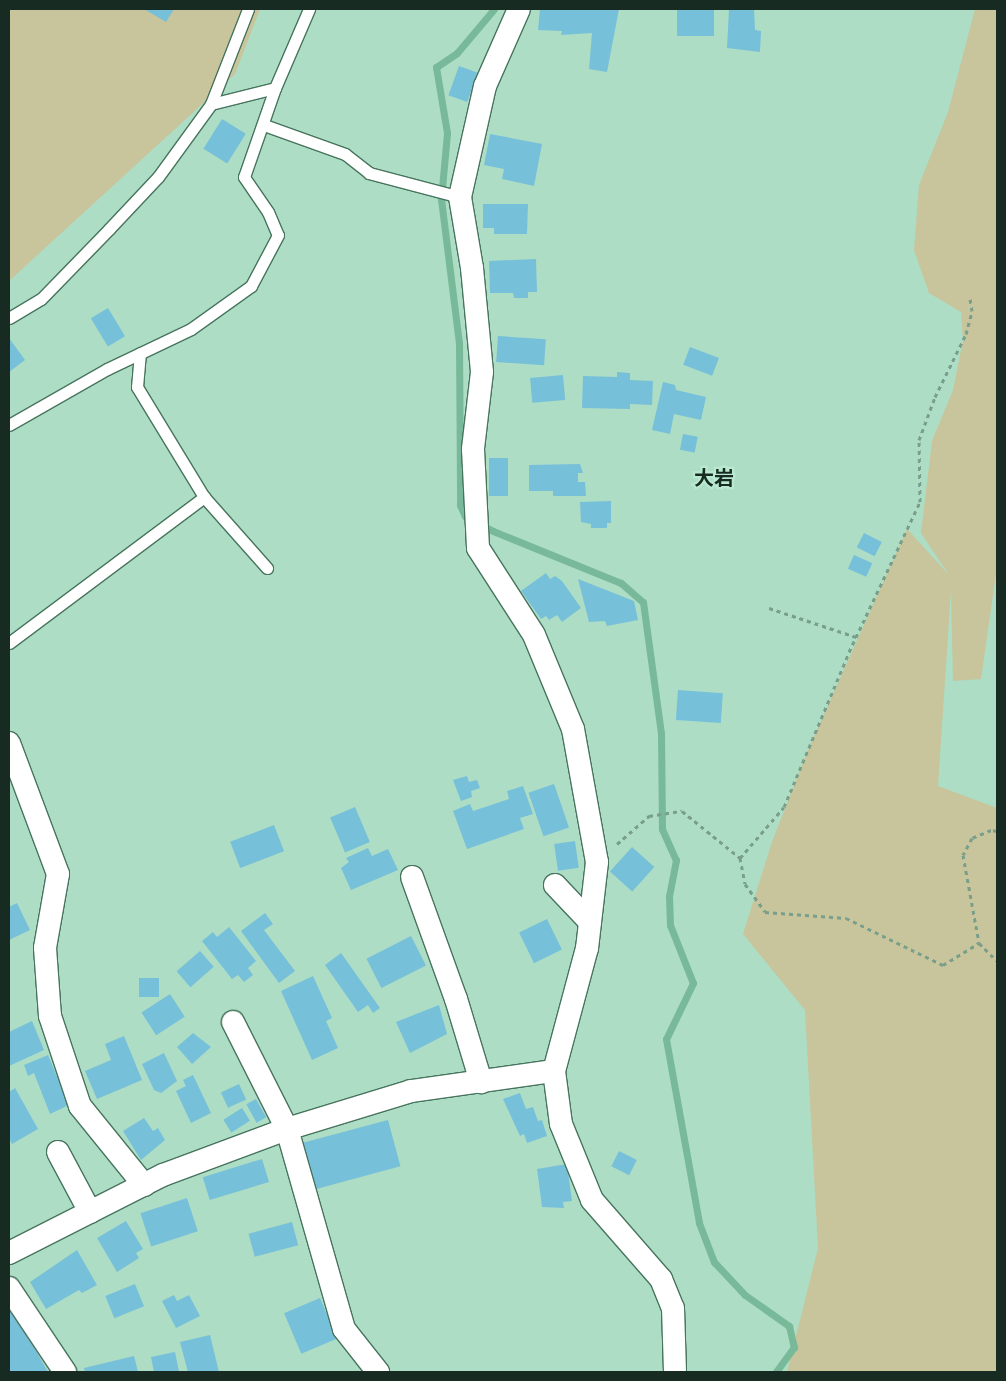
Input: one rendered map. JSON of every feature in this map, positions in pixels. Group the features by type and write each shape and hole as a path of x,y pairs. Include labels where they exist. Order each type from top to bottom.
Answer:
{"street":[{"path":"519,9 485,86 460,197 472,268 482,372 473,449 478,548 534,635 574,729 597,862 587,948 554,1071 560,1124 592,1200 661,1278 673,1308 675,1372"},
{"path":"9,743 58,874 45,948 50,1016 80,1106 144,1186"},
{"path":"412,877 456,999 480,1082"},
{"path":"556,885 590,922"},
{"path":"233,1022 287,1129 344,1329 378,1372"},
{"path":"9,1253 144,1186 287,1129 410,1091 554,1071"},
{"path":"58,1152 90,1212"},
{"path":"9,1288 65,1372"}],"lane":[{"path":"9,318 41,299 158,177 211,104 248,9"},
{"path":"9,425 48,401 140,353 191,330 251,286 278,235 268,212 244,178 264,125 275,88 309,9"},
{"path":"211,104 275,88"},
{"path":"264,125 345,154 369,173 460,197"},
{"path":"140,353 137,387 204,496 267,568"},
{"path":"9,643 204,496"}],"path":[{"path":"740,858 784,807 856,637 920,502 919,440 935,398 966,334 972,311 970,298"},
{"path":"769,608 856,637"},
{"path":"597,862 649,816 682,811 740,858 745,884 765,912 846,918 943,965 979,943"},
{"path":"997,832 991,830 972,838 963,854 979,943 997,961"}],"shaded area":[{"path":"9,9 260,9 235,74 9,281"},
{"path":"975,9 997,9 997,567 981,679 953,681 951,590 938,786 997,808 997,1372 787,1372 818,1248 805,1010 743,934 772,842 807,752 907,529 949,575 921,533 932,441 953,390 963,340 961,312 929,293 914,250 919,185 948,112"}],"building":[{"path":"144,9 174,9 166,22"},
{"path":"540,9 619,9 607,72 589,69 592,33 561,35 562,31 538,30"},
{"path":"677,9 714,9 714,36 677,36"},
{"path":"729,9 754,9 755,30 761,31 760,52 727,48"},
{"path":"459,66 478,73 467,102 448,95"},
{"path":"222,119 246,134 227,164 203,149"},
{"path":"490,134 542,144 534,186 502,179 504,169 484,165"},
{"path":"483,204 528,204 527,234 494,234 494,228 483,228"},
{"path":"536,259 537,292 528,292 528,298 514,298 513,293 490,293 489,261"},
{"path":"108,308 125,336 108,347 91,318"},
{"path":"498,336 546,339 544,365 496,362"},
{"path":"9,338 25,360 9,372"},
{"path":"690,347 719,358 712,376 683,365"},
{"path":"617,372 630,373 630,380 653,381 652,405 630,404 630,409 582,408 583,376 617,377"},
{"path":"563,375 565,400 532,403 530,378"},
{"path":"663,382 675,385 676,390 706,397 701,420 674,414 670,434 652,430"},
{"path":"683,434 698,437 695,453 680,450"},
{"path":"489,458 508,458 508,496 489,496"},
{"path":"580,464 583,473 578,473 578,482 585,482 586,496 553,496 553,491 529,491 529,465"},
{"path":"611,501 611,523 607,523 607,528 591,528 591,524 581,522 580,502"},
{"path":"864,533 882,542 875,556 857,547"},
{"path":"854,555 872,563 866,577 848,569"},
{"path":"546,573 550,579 555,576 562,581 581,608 562,622 557,615 549,620 546,616 541,619 521,591"},
{"path":"578,579 634,601 638,620 607,626 605,621 589,622"},
{"path":"678,690 723,693 721,723 676,720"},
{"path":"467,776 469,782 477,780 480,788 471,791 472,797 461,801 453,780"},
{"path":"554,784 569,827 543,836 528,793"},
{"path":"523,786 533,814 520,818 524,829 467,849 453,811 470,804 473,811 509,799 507,791"},
{"path":"355,807 370,842 345,853 330,818"},
{"path":"274,825 284,851 240,868 230,842"},
{"path":"575,841 579,868 558,871 554,844"},
{"path":"632,847 654,867 632,892 610,872"},
{"path":"368,848 372,856 388,849 398,870 351,890 341,868 349,862 346,858"},
{"path":"17,903 30,930 9,940 9,907"},
{"path":"265,913 273,924 264,930 295,971 279,983 241,931"},
{"path":"547,919 562,950 534,963 519,933"},
{"path":"229,927 256,961 248,968 253,975 244,982 238,975 232,979 202,941 213,932 217,937"},
{"path":"411,936 426,965 381,988 366,959"},
{"path":"200,951 214,967 190,987 177,971"},
{"path":"341,953 380,1008 373,1013 368,1005 358,1012 325,965"},
{"path":"313,976 332,1018 326,1021 338,1048 312,1060 281,991"},
{"path":"139,978 159,978 159,997 139,997"},
{"path":"170,994 185,1017 156,1035 141,1013"},
{"path":"439,1005 447,1034 410,1053 396,1022"},
{"path":"32,1021 44,1050 9,1066 9,1032"},
{"path":"193,1033 211,1047 192,1064 177,1047"},
{"path":"124,1036 142,1080 97,1099 85,1071 111,1060 105,1044"},
{"path":"164,1053 177,1081 161,1093 154,1090 142,1064"},
{"path":"48,1055 69,1105 50,1114 34,1073 28,1076 24,1065"},
{"path":"193,1075 211,1113 191,1123 176,1091 186,1086 183,1080"},
{"path":"239,1084 246,1099 228,1108 221,1092"},
{"path":"15,1088 38,1129 12,1144 9,1138 9,1092"},
{"path":"520,1093 526,1109 533,1107 538,1121 542,1120 547,1136 527,1143 524,1134 520,1136 503,1099"},
{"path":"256,1099 266,1117 257,1123 246,1104"},
{"path":"242,1108 250,1121 231,1132 223,1120"},
{"path":"144,1118 153,1131 158,1128 165,1140 141,1160 123,1131"},
{"path":"388,1120 400,1166 313,1190 301,1143"},
{"path":"619,1151 637,1160 629,1175 611,1166"},
{"path":"262,1159 269,1182 210,1200 203,1177"},
{"path":"567,1164 572,1201 563,1202 564,1208 542,1207 537,1169"},
{"path":"187,1198 198,1231 151,1246 140,1213"},
{"path":"126,1221 143,1249 136,1253 139,1258 117,1272 97,1238"},
{"path":"292,1222 298,1245 255,1257 249,1234"},
{"path":"77,1250 97,1285 82,1293 79,1290 46,1309 30,1282"},
{"path":"135,1284 144,1306 114,1318 105,1296"},
{"path":"174,1295 177,1301 189,1295 200,1316 176,1328 162,1301"},
{"path":"320,1298 337,1339 301,1354 284,1313"},
{"path":"9,1303 48,1372 9,1372"},
{"path":"210,1335 219,1372 188,1372 180,1342"},
{"path":"175,1352 179,1372 154,1372 151,1357"},
{"path":"134,1356 138,1372 85,1372 84,1368"}],"waterway":[{"path":"494,9 457,53 436,67 447,133 441,199 459,343 460,505 465,516 493,531 621,583 643,602 661,734 662,829 676,860 669,896 670,925 693,983 666,1039 699,1223 714,1262 745,1295 789,1326 794,1347 776,1372"}],"district":[{"name":"大岩","path":"714,477"}]}
